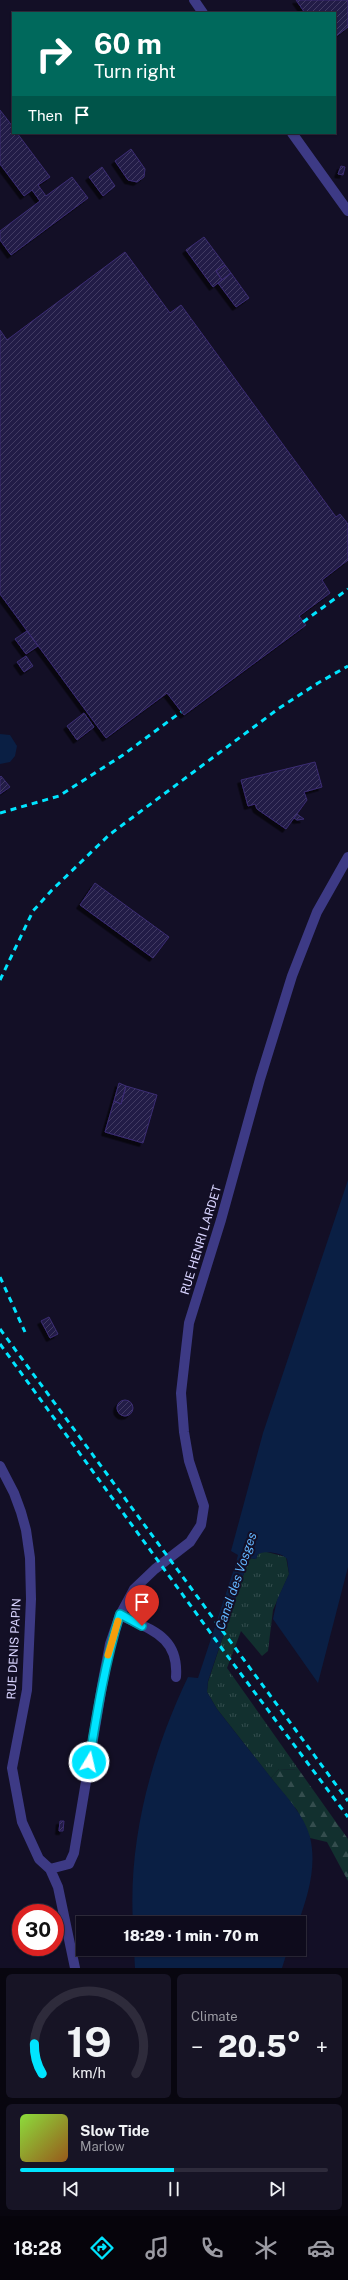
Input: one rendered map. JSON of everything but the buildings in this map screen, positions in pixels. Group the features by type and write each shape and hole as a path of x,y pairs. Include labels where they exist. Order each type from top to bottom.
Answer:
{"street":[{"path":"194,0 202,12"},
{"path":"293,134 348,211"},
{"name":"RUE HENRI LARDET","path":"50,1870 69,1864 74,1853 110,1644 120,1614 134,1589 155,1569 190,1542 201,1525 204,1506 189,1461 184,1432 181,1392 190,1323 220,1224 260,1079 292,976 317,912 348,857"},
{"name":"RUE DENIS PAPIN","path":"0,1466 11,1487 21,1512 26,1530 30,1558 30,1612 27,1690 12,1768 22,1822 39,1859 50,1870 58,1886 75,1968"},
{"path":"120,1614 163,1637 175,1652 177,1665 176,1677"}],"green space":[{"path":"263,1551 286,1557 289,1574 273,1610 268,1651 262,1656 241,1631 227,1668 299,1770 279,1769 271,1778 217,1709 207,1692 208,1682 249,1558 256,1559 258,1553"},
{"path":"279,1769 299,1770 348,1839 348,1881 327,1842 310,1838 297,1810 271,1778"}],"water":[{"path":"0,734 10,735 17,746 15,756 10,762 0,764"},
{"name":"Canal des Vosges","path":"348,1180 348,1567 318,1683 273,1619 277,1600 289,1574 287,1559 282,1555 265,1552 258,1554 256,1559 249,1558 208,1681 207,1692 217,1709 294,1806 304,1821 310,1837 312,1848 312,1870 308,1892 300,1916 133,1916 132,1891 134,1860 145,1797 153,1766 175,1706 188,1677 198,1678 235,1566 238,1555 231,1551 263,1433"},
{"path":"134,1956 286,1956 282,1968 135,1968"}],"railway":[{"path":"303,622 348,589"},
{"path":"0,980 33,911 52,890 109,835 278,709 318,683 348,666"},
{"path":"0,813 59,796 123,755 181,712"},
{"path":"0,1277 25,1332"},
{"path":"0,1329 348,1801"},
{"path":"0,1344 223,1650 348,1817"}],"slow traffic":[{"path":"108,1655 118,1621"}],"route":[{"path":"89,1762 110,1644 120,1614 142,1626"}]}
